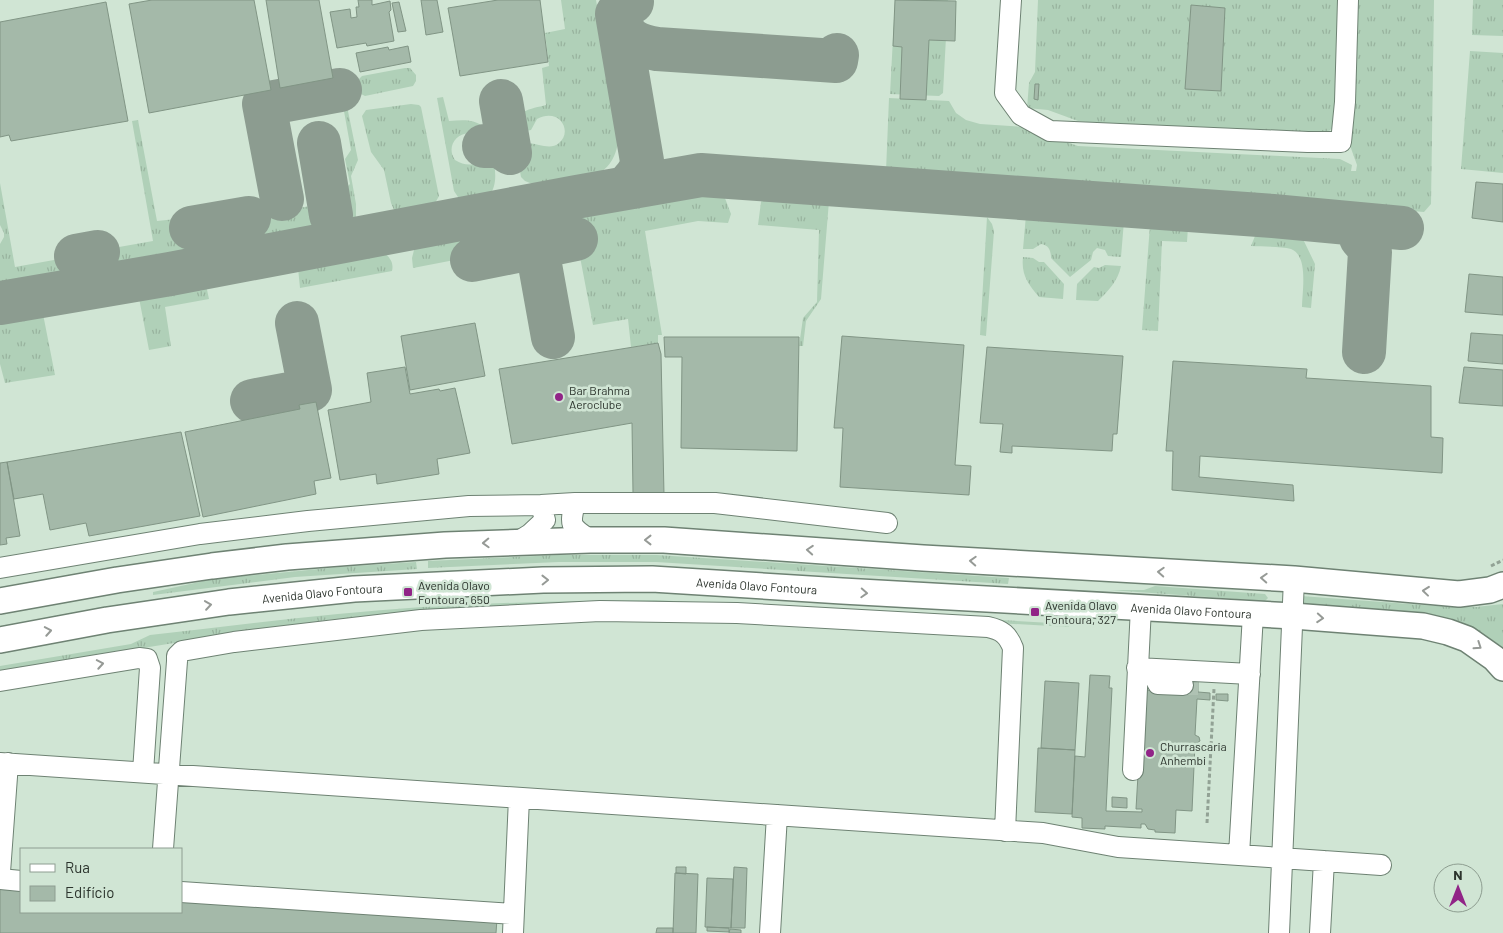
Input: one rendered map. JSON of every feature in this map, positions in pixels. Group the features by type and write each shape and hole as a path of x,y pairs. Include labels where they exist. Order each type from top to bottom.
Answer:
{"main road":[{"path":"0,601 117,580 286,557 445,545 590,540 664,540 1294,579 1459,594 1490,590 1503,585"},
{"path":"1062,603 1068,596 1072,582 1066,566"},
{"path":"1108,605 1104,585 1110,574 1116,569"},
{"name":"Avenida Olavo Fontoura","path":"0,640 107,620 229,602 354,589 543,580 652,579 1293,616 1414,625 1448,632 1467,639 1494,658 1503,668"}],"lane":[{"path":"1011,0 1005,93 1022,115 1050,131 1308,142 1341,142 1348,0"},
{"path":"575,503 571,519 574,528 590,540"},
{"path":"0,568 200,534 308,521 469,506 575,503 715,503 888,522"},
{"path":"517,542 530,534 545,520 541,505"},
{"path":"1279,933 1294,579"},
{"path":"1133,770 1146,668 1141,607"},
{"path":"163,848 177,656 182,651 422,620 600,611 737,613 988,627 999,630 1009,639 1012,648 1005,830"},
{"path":"1240,856 1253,614"},
{"path":"0,682 139,658 147,659 150,668 143,772"},
{"path":"1146,668 1203,680"},
{"path":"1146,668 1158,684 1250,674"},
{"path":"0,872 4,763 1005,830 1054,834 1118,847 1381,865"},
{"path":"182,892 513,924 519,798"},
{"path":"770,933 777,815"},
{"path":"1320,933 1324,861"},
{"path":"0,879 20,881"}],"path":[{"path":"1203,680 1207,823"}],"green space":[{"path":"561,0 596,0 619,136 611,162 596,175 540,187 525,181 521,177 516,149 526,143 554,146 559,143 565,133 562,122 558,118 545,116 537,119 531,130 512,132 518,115 546,105 542,68 549,66 545,33 565,29"},
{"path":"895,0 948,0 943,93 939,96 890,94"},
{"path":"1038,0 1340,0 1335,123 1333,128 1324,134 1087,122 1078,121 1048,110 1027,108 1029,83 1035,72"},
{"path":"1357,0 1434,0 1431,204 1424,212 886,171 889,98 949,101 956,113 966,120 980,124 1024,127 1078,146 1340,159 1352,165 1351,171 1356,171 1357,165 1348,140"},
{"path":"1473,0 1503,0 1503,36 1472,35"},
{"path":"1470,51 1503,53 1503,173 1461,169"},
{"path":"410,68 416,75 416,81 413,86 365,96 359,93 357,81 362,76"},
{"path":"341,77 358,160 351,176 356,204 356,220 353,222 346,214 342,204 343,194 350,184 345,159 351,150 338,78"},
{"path":"443,97 449,121 464,120 474,122 487,130 488,138 481,139 475,135 468,134 458,138 452,147 452,154 455,160 468,165 479,161 484,153 492,153 495,181 488,197 464,202 454,191 437,98"},
{"path":"411,104 421,107 439,196 433,207 399,214 394,210 391,203 384,170 371,152 362,116 366,110"},
{"path":"138,120 157,221 176,219 187,221 192,230 193,243 184,255 109,269 102,260 102,250 153,241 132,121"},
{"path":"0,183 15,267 65,258 74,265 74,270 70,276 0,290 0,244 4,233 0,225"},
{"path":"701,191 723,193 731,214 728,223 698,221 645,231 662,335 658,335 658,343 631,347 628,319 593,325 572,215"},
{"path":"764,196 829,201 821,299 806,321 803,346 799,346 803,318 817,302 819,230 758,225 761,202"},
{"path":"290,198 292,209 317,205 318,218 312,230 262,239 258,236 252,229 250,221 252,208 260,203"},
{"path":"1026,215 1124,221 1121,257 1108,256 1105,250 1097,248 1093,252 1091,260 1070,277 1051,258 1048,247 1041,244 1033,249 1023,249"},
{"path":"987,217 994,231 986,336 980,335"},
{"path":"1150,225 1188,227 1187,242 1162,241 1158,331 1142,330"},
{"path":"1263,232 1300,235 1302,237 1315,264 1311,308 1302,307 1303,275 1297,253 1287,248 1251,246 1255,236"},
{"path":"465,236 470,257 413,268 412,258 415,246"},
{"path":"383,252 391,260 392,271 300,288 298,268"},
{"path":"1023,257 1044,262 1064,284 1063,299 1039,297 1024,274"},
{"path":"1105,265 1121,266 1118,276 1109,289 1098,301 1076,300 1077,284 1094,267 1099,268"},
{"path":"206,285 209,299 165,307 171,346 149,350 139,298"},
{"path":"31,311 43,314 55,375 5,383 0,364 0,317"},
{"path":"558,555 657,555 1009,578 1008,584 656,562 559,562 428,568 428,561"},
{"path":"416,562 417,569 295,577 153,595 153,592 213,579"},
{"path":"1155,586 1265,594 1268,598 1265,601 1109,590 1144,590"},
{"path":"1301,596 1450,607 1503,604 1503,647 1480,634 1456,624 1431,617 1405,612 1301,605"},
{"path":"656,600 1069,624 1069,627 867,616 423,611 327,620 261,629 112,653 0,675 0,666 131,644 150,635 252,623 354,612 451,605"}],"building":[{"path":"152,0 254,0 271,90 149,113 129,4"},
{"path":"266,0 319,0 333,78 280,88"},
{"path":"358,0 372,0 372,5 390,1 391,10 389,12 394,41 367,46 366,43 337,48 330,12 350,9 351,18 357,17 356,7 359,7"},
{"path":"421,0 437,0 443,32 426,35"},
{"path":"498,0 540,0 548,62 460,76 448,8"},
{"path":"895,0 956,1 955,41 929,40 926,100 900,99 902,47 893,46"},
{"path":"106,2 128,121 11,141 9,135 0,137 0,22"},
{"path":"399,2 406,31 398,32 392,3"},
{"path":"1191,5 1225,8 1221,91 1185,89"},
{"path":"408,46 411,62 360,72 356,53 388,47 389,50"},
{"path":"1035,84 1039,84 1038,100 1034,99"},
{"path":"1476,182 1503,184 1503,222 1472,218"},
{"path":"1469,274 1503,277 1503,315 1465,312"},
{"path":"475,323 485,376 410,390 401,336"},
{"path":"1471,333 1503,335 1503,364 1468,361"},
{"path":"842,336 964,345 955,465 971,466 969,495 840,487 843,428 834,428"},
{"path":"664,337 799,337 797,451 681,448 682,357 665,357"},
{"path":"658,343 661,354 664,495 633,493 632,423 512,444 499,369"},
{"path":"987,347 1123,356 1117,434 1113,434 1112,451 1012,446 1012,453 1000,452 1003,424 980,423"},
{"path":"1173,361 1307,369 1306,378 1431,386 1431,437 1443,438 1442,473 1200,456 1199,477 1293,485 1294,501 1172,490 1173,451 1166,451"},
{"path":"405,367 410,394 455,388 470,453 437,459 439,474 377,484 376,474 340,480 328,410 371,402 367,373"},
{"path":"1464,367 1503,370 1503,406 1459,403"},
{"path":"316,402 331,478 314,481 316,494 203,517 185,432 300,409 299,405"},
{"path":"181,432 200,516 89,536 86,523 50,530 43,494 14,499 7,462"},
{"path":"7,462 20,536 6,538 7,544 0,545 0,463"},
{"path":"1090,675 1110,676 1109,688 1112,688 1106,811 1142,812 1142,809 1136,809 1143,690 1183,692 1183,678 1198,679 1198,692 1210,693 1210,700 1197,699 1195,735 1199,737 1200,741 1195,744 1192,811 1176,810 1175,833 1155,832 1155,830 1148,829 1145,824 1141,824 1141,828 1105,826 1105,829 1082,828 1082,818 1072,817 1075,756 1085,757"},
{"path":"1045,681 1079,683 1075,750 1041,748"},
{"path":"1216,694 1228,694 1228,701 1216,700"},
{"path":"1038,748 1075,750 1072,814 1035,812"},
{"path":"1112,797 1127,798 1127,808 1112,807"},
{"path":"676,867 686,867 686,874 676,873"},
{"path":"734,867 747,868 745,928 731,928"},
{"path":"675,873 698,874 696,933 673,933"},
{"path":"707,878 733,879 731,928 705,927"},
{"path":"0,884 20,886 20,913 182,913 182,897 497,919 496,933 0,933"},
{"path":"707,927 729,928 729,932 707,931"},
{"path":"657,928 673,928 673,933 656,933"},
{"path":"730,929 741,930 741,933 729,933"}],"taxiway":[{"path":"626,0 632,2 623,7 618,19 621,26 628,37 637,43 649,47 836,61 837,55"},
{"path":"617,14 642,161 639,172 626,188"},
{"path":"282,199 264,104 340,90"},
{"path":"484,146 500,146 510,153 501,101"},
{"path":"319,143 331,215"},
{"path":"0,303 170,274 701,175 1273,216 1402,228"},
{"path":"191,228 249,218"},
{"path":"1361,238 1368,246 1370,252 1364,352"},
{"path":"472,260 576,239"},
{"path":"537,248 553,337"},
{"path":"76,256 98,252"},
{"path":"252,401 310,390 297,323"}],"tunnel":[{"path":"1183,685 1198,685"}],"place":[{"name":"Bar Brahma Aeroclube","path":"559,397"},
{"name":"Avenida Olavo Fontoura, 650","path":"408,592"},
{"name":"Avenida Olavo Fontoura, 327","path":"1035,612"},
{"name":"Churrascaria Anhembi","path":"1150,753"}]}
